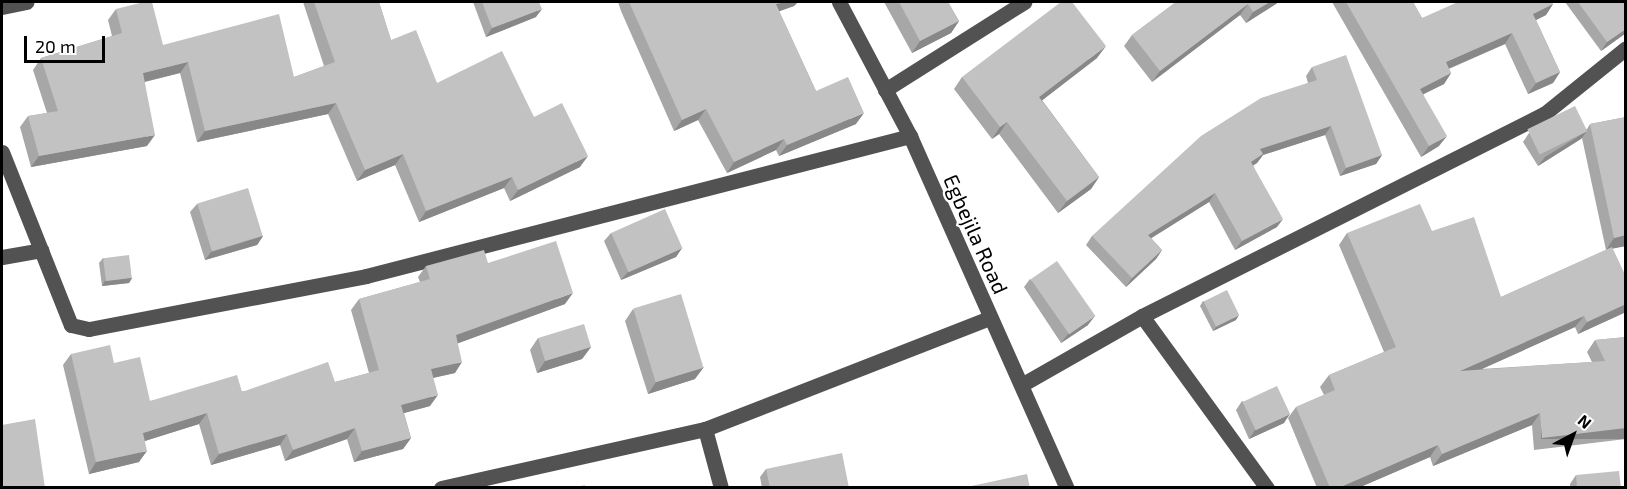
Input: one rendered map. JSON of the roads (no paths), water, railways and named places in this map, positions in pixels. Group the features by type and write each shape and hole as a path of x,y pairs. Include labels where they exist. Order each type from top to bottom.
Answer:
{"street":[{"path":"2,7 26,2"},
{"name":"Egbejila Road","path":"839,2 910,136 990,318 1023,384 1067,488"},
{"path":"885,90 1024,2"},
{"path":"1023,384 1142,316 1544,114 1626,48"},
{"path":"2,152 71,326 88,329 366,276 910,136"},
{"path":"2,257 41,250"},
{"path":"1142,316 1267,488"},
{"path":"441,488 705,429 990,318"},
{"path":"705,429 721,488"}]}
